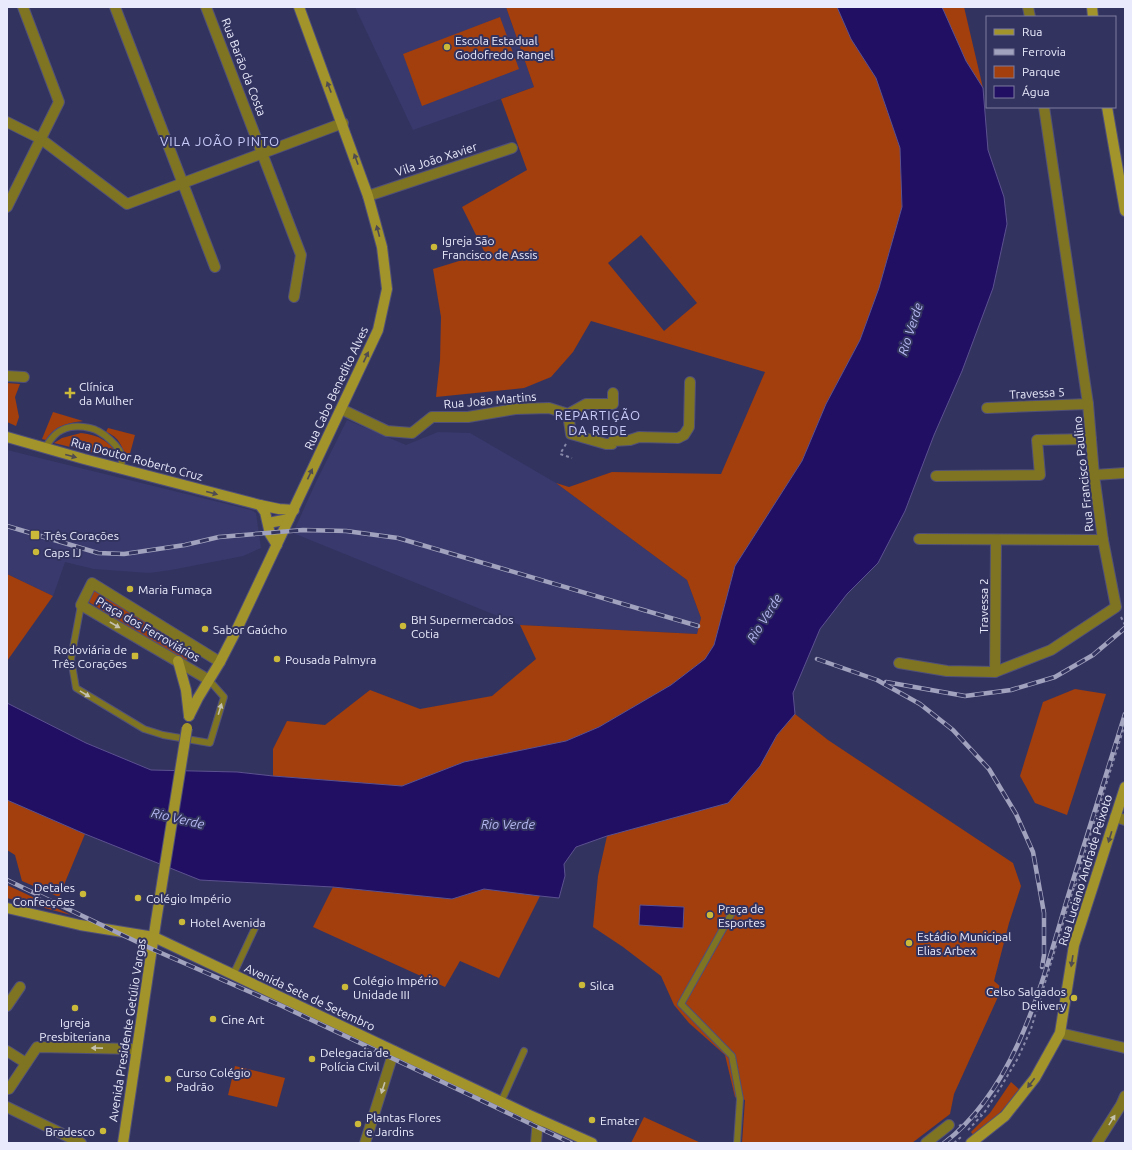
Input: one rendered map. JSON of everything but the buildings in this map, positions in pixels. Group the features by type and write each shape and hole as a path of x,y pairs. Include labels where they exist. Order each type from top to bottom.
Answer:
{"main road":[{"name":"Rua Cabo Benedito Alves","path":"189,716 220,662 294,510 378,330 387,289 382,247 368,196 343,123 299,7"},
{"path":"1107,108 1125,210"},
{"name":"Rua Doutor Roberto Cruz","path":"7,437 260,505 294,510"},
{"path":"260,505 268,523 270,534 277,545"},
{"path":"268,523 289,519"},
{"path":"178,661 186,690 189,716"},
{"name":"Avenida Presidente Getúlio Vargas","path":"123,1143 136,1049 189,716"},
{"name":"Rua Luciano Andrade Peixoto","path":"971,1143 1005,1116 1035,1078 1060,1033 1074,945 1110,837 1120,818 1125,786"},
{"name":"Avenida Sete de Setembro","path":"7,908 80,925 154,937 501,1102 592,1143"}],"street":[{"path":"7,207 59,102 23,7"},
{"path":"115,7 215,267"},
{"name":"Rua Barão da Costa","path":"206,7 301,254 294,297"},
{"name":"Rua Francisco Paulino","path":"899,663 947,672 995,672 1051,650 1116,607 1103,540 1094,475 1088,404 1044,108"},
{"path":"7,122 41,139 127,204 343,123"},
{"name":"Vila João Xavier","path":"368,196 512,148"},
{"path":"7,376 24,377"},
{"path":"613,393 613,404 586,404 568,414 571,434 606,444 612,444 613,441 630,440 640,437 678,438 684,435 690,427 690,382"},
{"name":"Travessa 5","path":"987,408 1088,404"},
{"name":"Rua João Martins","path":"341,409 388,430 412,433 432,417 468,417 515,409 548,408 568,414"},
{"path":"936,476 1040,475 1036,440 1091,439"},
{"path":"1094,475 1125,472"},
{"path":"919,539 1103,540"},
{"name":"Travessa 2","path":"995,672 996,540"},
{"name":"Praça dos Ferroviários","path":"209,680 81,605 92,583 220,662"},
{"path":"7,1006 20,986"},
{"path":"1060,1033 1125,1048"},
{"path":"7,1089 9,1089 37,1047 136,1049"},
{"path":"7,1051 26,1063"},
{"path":"365,1143 394,1051"},
{"path":"1098,1143 1125,1096"},
{"path":"7,1107 81,1143"},
{"path":"536,1143 538,1119"},
{"path":"926,1143 949,1125"}],"lane":[{"path":"45,448 61,430 75,427 91,428 107,438 119,449 122,459 120,468"},
{"path":"81,605 71,658 76,688 144,729 163,735 210,742 224,697 209,680"},
{"path":"733,911 681,1004 732,1056 740,1099 737,1143"},
{"path":"234,975 255,928"},
{"path":"501,1102 524,1051"}],"path":[{"path":"613,404 618,411 613,441"},
{"path":"571,434 560,454 572,458"},
{"path":"1122,620 1125,625"},
{"path":"954,1143 984,1112 1018,1058 1031,1029 1125,724"},
{"path":"1073,890 1087,868"},
{"path":"949,1125 954,1129 984,1112"}],"shaded area":[{"name":"Escola Estadual Godofredo Rangel","path":"355,7 506,7 534,87 413,130"},
{"path":"347,420 406,445 438,432 470,433 556,483 687,580 701,618 697,634 520,625 293,533 316,482"},
{"path":"7,450 251,510 256,513 261,548 243,556 149,573 94,569 65,562 53,596 7,574"}],"green space":[{"path":"506,7 837,7 851,39 876,78 900,148 902,207 879,288 860,340 826,404 802,461 735,566 714,645 705,659 671,685 599,727 566,741 464,762 402,786 273,776 273,749 287,721 325,725 370,690 420,709 492,696 536,659 520,625 697,634 701,618 687,580 556,483 569,487 612,472 721,474 765,372 591,321 573,352 551,377 524,388 436,397 440,360 441,317 433,269 485,253 462,207 527,170 501,99 534,87","holes":["641,235 697,303 664,331 608,263"]},
{"path":"942,7 964,7 983,88 966,61"},
{"path":"500,17 519,69 422,106 403,54"},
{"path":"7,383 20,384 15,397 19,417 16,426 7,422"},
{"path":"53,412 83,421 57,428 46,440 42,439"},
{"path":"108,428 135,435 128,461 125,460 122,446 117,439 106,432"},
{"path":"81,433 104,440 113,448 119,459 54,443 62,438"},
{"path":"7,574 53,596 7,661"},
{"path":"94,590 193,650 186,661 87,601"},
{"path":"1075,689 1106,694 1067,815 1035,803 1020,776 1043,702"},
{"path":"795,714 828,740 1013,863 1021,886 1009,923 994,981 1002,988 954,1094 950,1114 912,1143 742,1143 745,1100 735,1097 725,1055 689,1023 674,1005 661,976 623,947 593,927 598,876 607,836 728,803 760,766 777,735"},
{"path":"7,800 85,834 59,897 22,881 15,855 7,850"},
{"path":"7,885 71,915 7,898"},
{"path":"333,887 452,899 484,889 540,896 499,978 460,961 445,987 313,927"},
{"path":"235,1066 285,1078 277,1107 228,1095"},
{"path":"1011,1082 1020,1090 997,1116 973,1135 971,1132 990,1113"},
{"path":"644,1117 701,1143 631,1143"}],"water":[{"name":"Rio Verde","path":"837,7 942,7 966,61 983,88 988,150 1004,197 1007,224 993,288 962,371 934,435 905,511 878,563 847,594 820,629 793,693 795,714 777,735 760,766 728,803 607,836 576,847 564,864 565,876 559,898 484,889 452,899 333,887 200,880 85,834 7,800 7,703 86,743 151,770 237,772 402,786 464,762 566,741 599,727 671,685 705,659 714,645 735,566 802,461 826,404 860,340 879,288 902,207 900,148 876,78 851,39"},
{"path":"640,905 684,907 683,928 639,925"}],"railway":[{"path":"7,526 98,553 124,554 185,545 219,537 303,530 346,531 398,538 698,626"},
{"path":"886,682 965,696 1011,690 1055,677 1093,655 1125,628"},
{"path":"817,659 877,680 920,704 953,730 989,769 1016,814 1033,852 1044,913 1044,955 1042,967"},
{"path":"944,1143 970,1120 991,1092 1009,1062 1024,1029 1038,995 1125,714"},
{"path":"7,880 152,949 282,1006 571,1143"}],"place":[{"name":"Escola Estadual Godofredo Rangel","path":"447,47"},
{"name":"Igreja São Francisco de Assis","path":"434,247"},
{"name":"Clínica da Mulher","path":"70,393"},
{"name":"Três Corações","path":"35,535"},
{"name":"Caps IJ","path":"36,552"},
{"name":"Maria Fumaça","path":"130,589"},
{"name":"BH Supermercados Cotia","path":"403,626"},
{"name":"Sabor Gaúcho","path":"205,629"},
{"name":"Rodoviária de Três Corações","path":"135,656"},
{"name":"Pousada Palmyra","path":"277,659"},
{"name":"Detales Confecções","path":"83,894"},
{"name":"Colégio Império","path":"138,898"},
{"name":"Praça de Esportes","path":"710,915"},
{"name":"Hotel Avenida","path":"182,922"},
{"name":"Estádio Municipal Elias Arbex","path":"909,943"},
{"name":"Silca","path":"582,985"},
{"name":"Colégio Império Unidade III","path":"345,987"},
{"name":"Celso Salgados Delivery","path":"1074,998"},
{"name":"Igreja Presbiteriana","path":"75,1008"},
{"name":"Cine Art","path":"213,1019"},
{"name":"Delegacia de Polícia Civil","path":"312,1059"},
{"name":"Curso Colégio Padrão","path":"168,1079"},
{"name":"Emater","path":"592,1120"},
{"name":"Plantas Flores e Jardins","path":"358,1124"},
{"name":"Bradesco","path":"103,1131"}],"district":[{"name":"VILA JOÃO PINTO","path":"220,141"},
{"name":"REPARTIÇÃO DA REDE","path":"598,422"}]}
